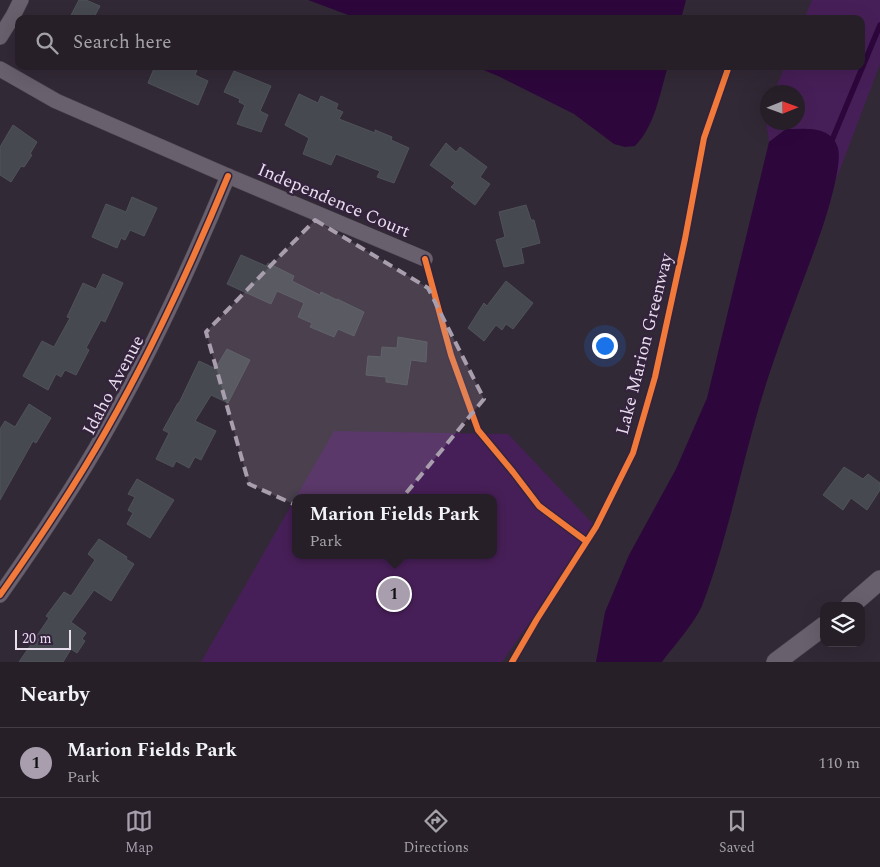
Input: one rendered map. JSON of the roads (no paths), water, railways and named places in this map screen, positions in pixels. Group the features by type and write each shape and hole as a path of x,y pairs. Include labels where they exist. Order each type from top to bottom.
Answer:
{"street":[{"path":"0,36 21,0"},
{"name":"Independence Court","path":"0,69 56,101 425,259"},
{"name":"Idaho Avenue","path":"0,595 38,540 107,430 167,315 228,176"},
{"path":"855,602 880,580"},
{"path":"776,662 820,629"}],"waterway":[{"path":"865,61 880,25"},
{"path":"830,145 861,70"}],"place":[{"name":"Marion Fields Park","path":"394,594"}]}
